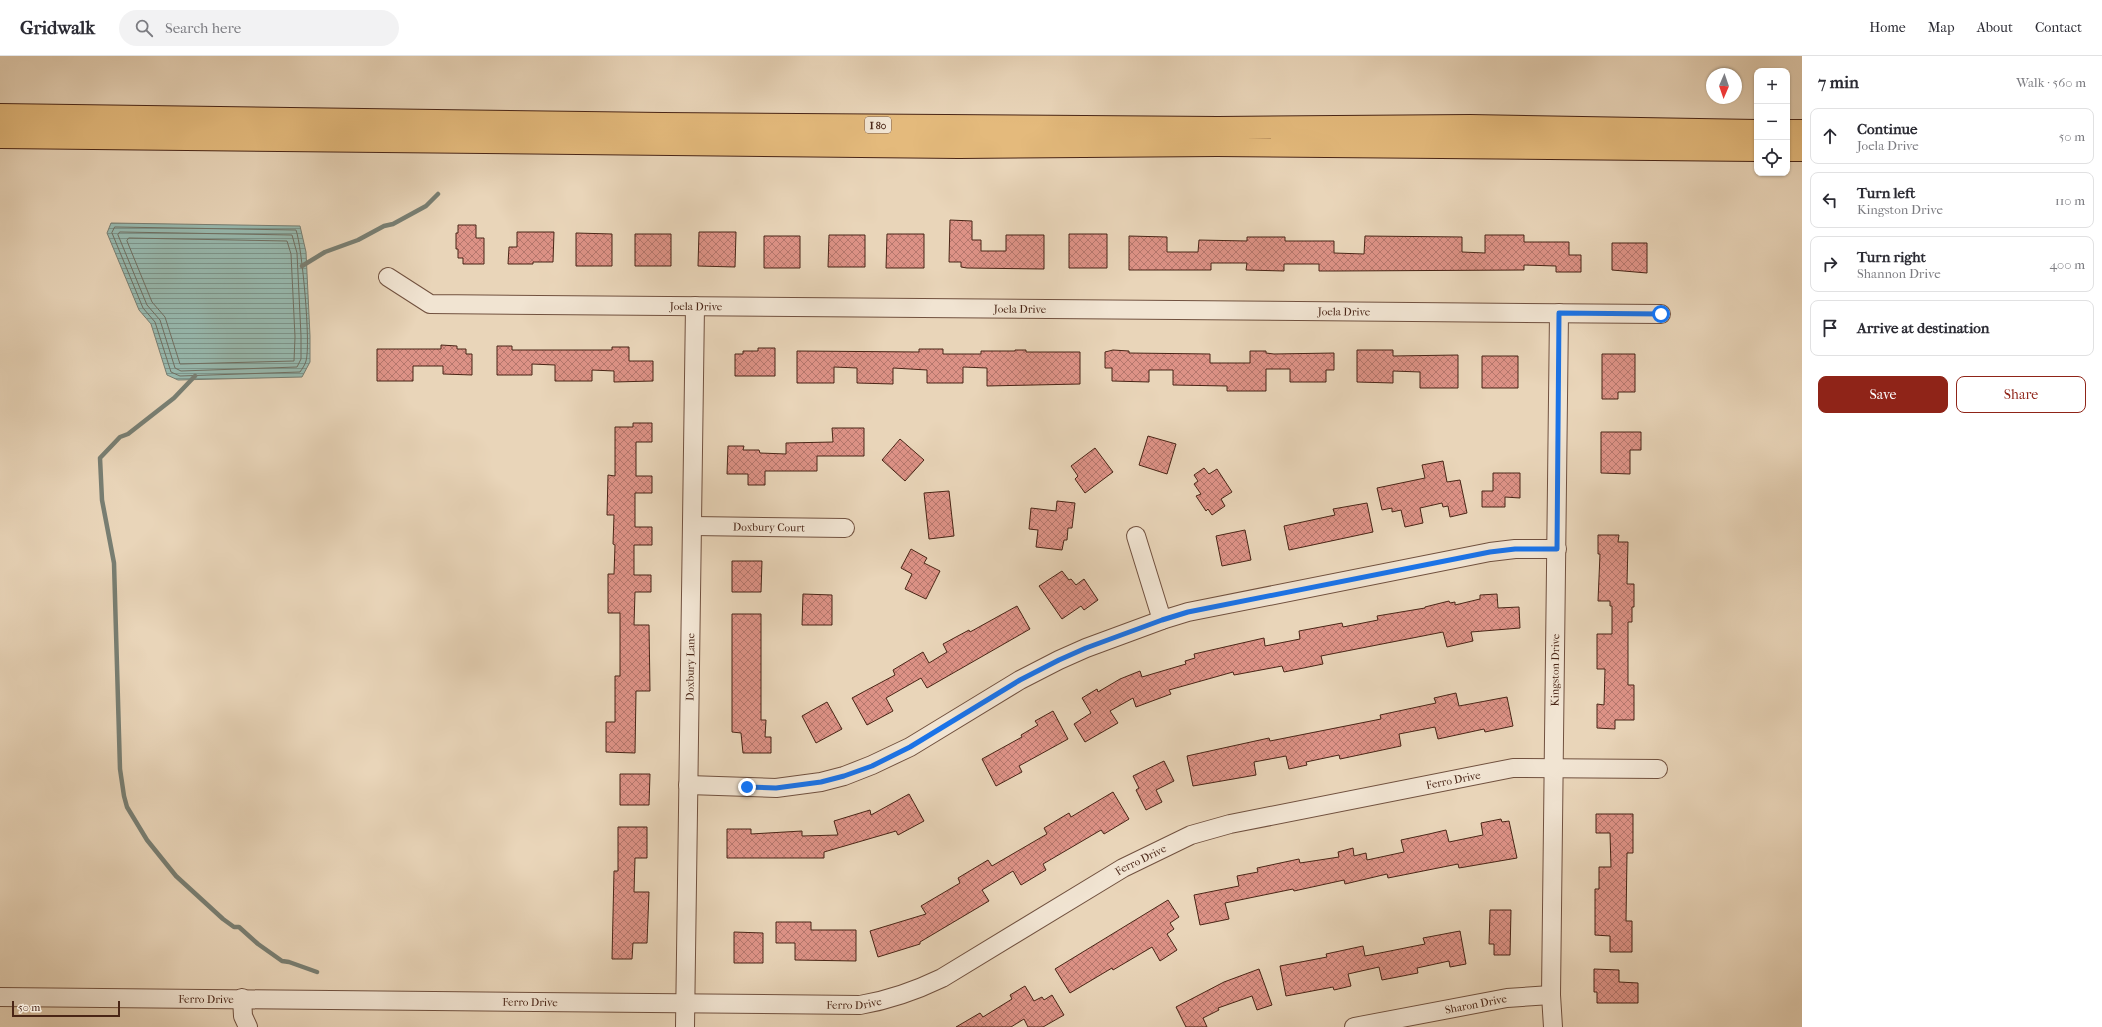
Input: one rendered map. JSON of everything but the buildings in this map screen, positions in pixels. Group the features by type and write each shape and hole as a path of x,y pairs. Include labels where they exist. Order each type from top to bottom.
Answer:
{"highway":[{"name":"I 80","path":"0,115 654,124 1218,128 1470,126 1754,131"},
{"path":"1790,131 1802,131"},
{"name":"I 80","path":"0,137 943,147 1225,145 1754,150"},
{"path":"1790,150 1802,150"}],"street":[{"name":"Joela Drive","path":"388,277 430,304 1661,314"},
{"name":"Doxbury Lane","path":"685,1027 695,306"},
{"name":"Kingston Drive","path":"1553,1027 1551,995 1555,768 1559,313"},
{"name":"Doxbury Court","path":"693,526 845,528"},
{"path":"1136,536 1162,620"},
{"path":"688,785 776,788 806,784 844,776 872,766 910,747 1020,680 1059,660 1086,648 1188,612 1451,558 1515,549 1557,549"},
{"name":"Ferro Drive","path":"0,997 242,998 830,1006 860,1005 885,1001 916,990 942,978 1123,868 1191,835 1230,824 1513,768 1658,769"},
{"name":"Sharon Drive","path":"1354,1027 1507,998 1551,995"},
{"path":"242,998 242,1023"}],"water":[{"path":"111,223 300,226 306,252 310,336 310,362 302,377 178,380 167,375 151,324 139,310 107,233"}],"waterway":[{"path":"302,266 325,252 358,240 384,226 393,224 426,206 438,194"},
{"path":"195,376 174,398 128,434 120,437 100,458 102,500 114,563 120,769 124,796 127,807 147,840 176,876 223,919 234,927 239,927 258,944 282,961 317,972"}],"route":[{"path":"747,787 776,788 821,782 872,766 910,747 1020,680 1059,660 1086,648 1188,612 1443,560 1515,549 1557,549 1559,313 1661,314"}]}
